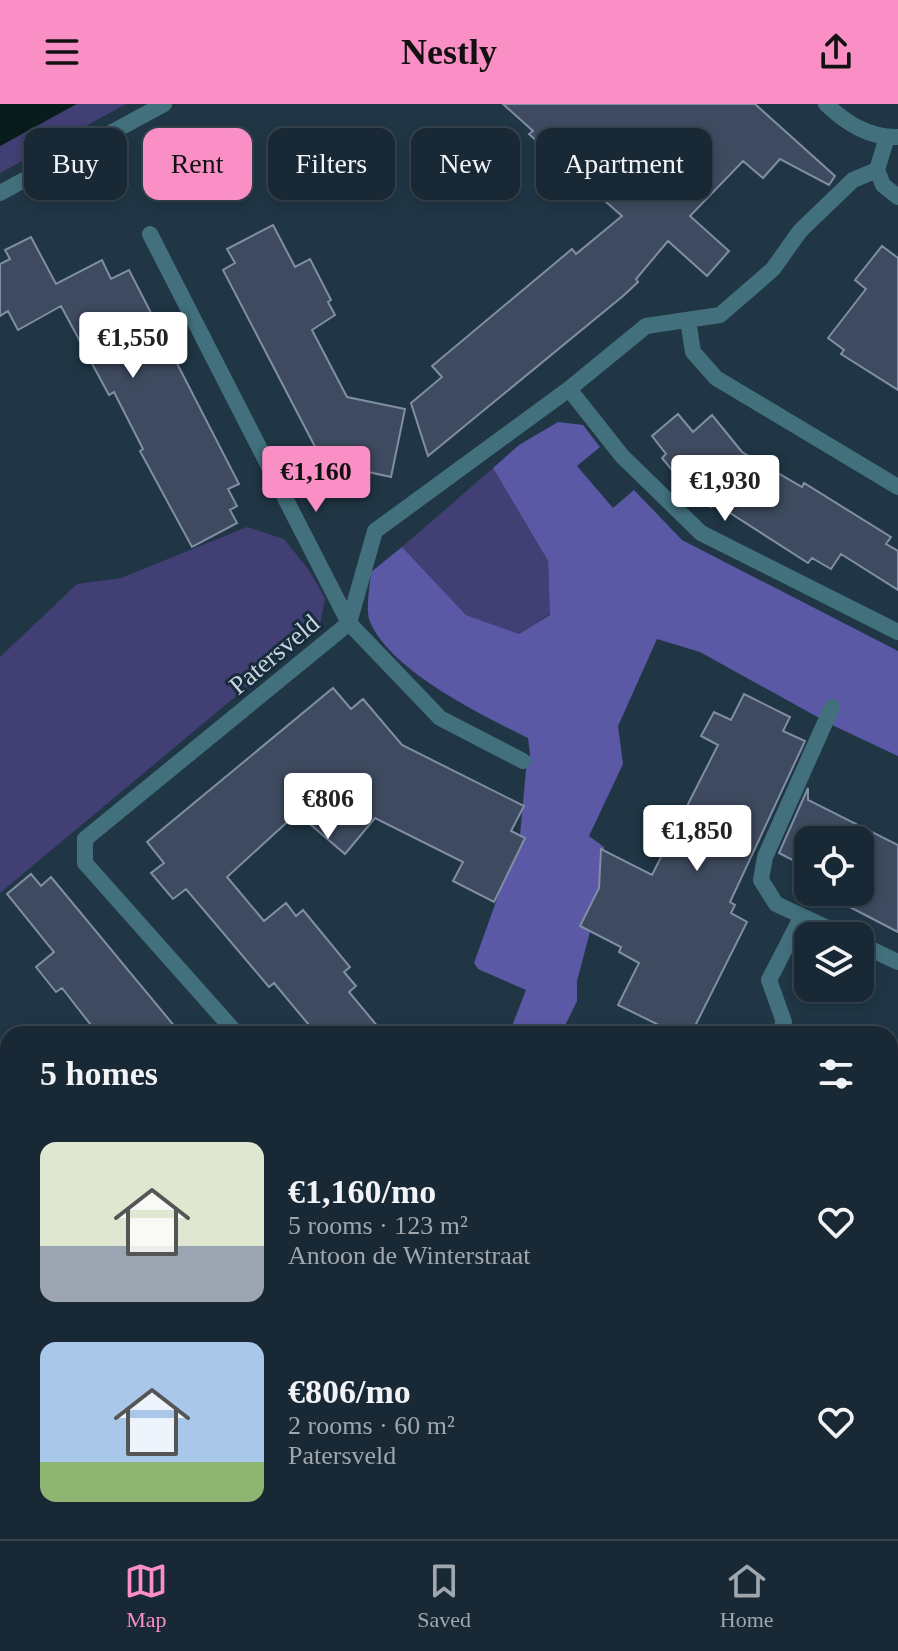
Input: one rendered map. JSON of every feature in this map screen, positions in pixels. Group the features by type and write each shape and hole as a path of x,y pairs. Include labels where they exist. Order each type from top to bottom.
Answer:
{"street":[{"path":"0,193 164,104"},
{"path":"826,104 841,118 863,131 893,137 877,170 883,185 898,197"},
{"name":"Patersveld","path":"230,1026 85,863 85,839 349,623 375,531 569,389 646,326 720,315 773,269 800,231 853,180 877,170"},
{"path":"150,234 349,623 440,718 523,761"},
{"path":"688,320 693,352 716,378 898,487"},
{"path":"569,389 622,456 701,533 898,632"},
{"path":"815,922 776,904 761,880 765,857 832,707"},
{"path":"782,1026 784,1022 769,980 802,916"},
{"path":"874,951 898,962"}],"shaded area":[{"path":"0,104 76,104 33,128 24,128 24,133 0,146"},
{"path":"77,104 126,104 82,128 33,128"},
{"path":"24,133 24,160 0,173 0,146"},
{"path":"558,422 583,425 600,447 577,466 613,508 634,490 682,540 898,651 898,756 832,725 700,652 657,639 618,726 623,764 589,836 604,847 604,879 577,981 577,1001 565,1026 512,1026 526,990 478,969 474,963 520,835 530,754 528,738 418,675 381,640 370,622 368,611 371,572 402,547 466,615 519,634 550,615 548,561 493,468 519,445"},
{"path":"493,468 548,561 550,614 519,634 466,615 402,547"},
{"path":"247,527 284,539 309,570 325,598 320,626 0,893 0,657 77,584 121,578"}],"building":[{"path":"503,104 755,104 835,176 829,185 780,159 763,178 743,161 712,193 712,128 536,128 536,140 529,134 533,131"},
{"path":"604,200 705,200 690,216 729,251 707,276 668,241 636,279 638,282 623,296 428,456 411,403 442,377 432,366 572,249 576,254 622,216"},
{"path":"273,225 295,267 310,259 331,300 328,302 335,315 312,330 347,397 405,409 391,477 323,462 223,270 235,263 227,249"},
{"path":"31,237 56,284 102,260 111,279 129,270 239,484 228,489 237,506 230,510 237,523 192,547 140,451 143,449 114,392 109,395 61,306 18,330 8,311 0,316 0,264 10,259 5,250"},
{"path":"882,246 898,258 898,390 841,354 844,350 828,338 866,289 855,280"},
{"path":"678,414 693,432 712,415 742,452 802,487 804,483 891,537 886,544 898,551 898,590 841,554 831,569 812,558 808,563 716,504 711,507 696,490 692,494 662,458 666,454 652,436"},
{"path":"333,688 351,709 363,699 402,745 524,806 511,831 525,838 494,902 453,881 463,862 375,818 345,854 297,813 227,877 264,921 286,903 296,916 303,910 350,967 344,972 356,986 349,992 377,1026 309,1026 274,983 269,987 186,889 173,899 151,873 164,863 147,842"},
{"path":"744,694 790,717 783,731 805,741 730,902 735,905 731,913 747,922 695,1026 661,1026 618,1005 639,963 619,952 621,947 580,926 599,888 601,849 652,875 718,745 701,736 714,712 731,720"},
{"path":"808,788 808,800 860,826 794,826 794,861 779,853"},
{"path":"874,833 898,845 898,932 848,906 874,906"},
{"path":"31,874 41,886 51,877 174,1026 92,1026 62,988 56,992 36,967 54,952 7,894"}]}
